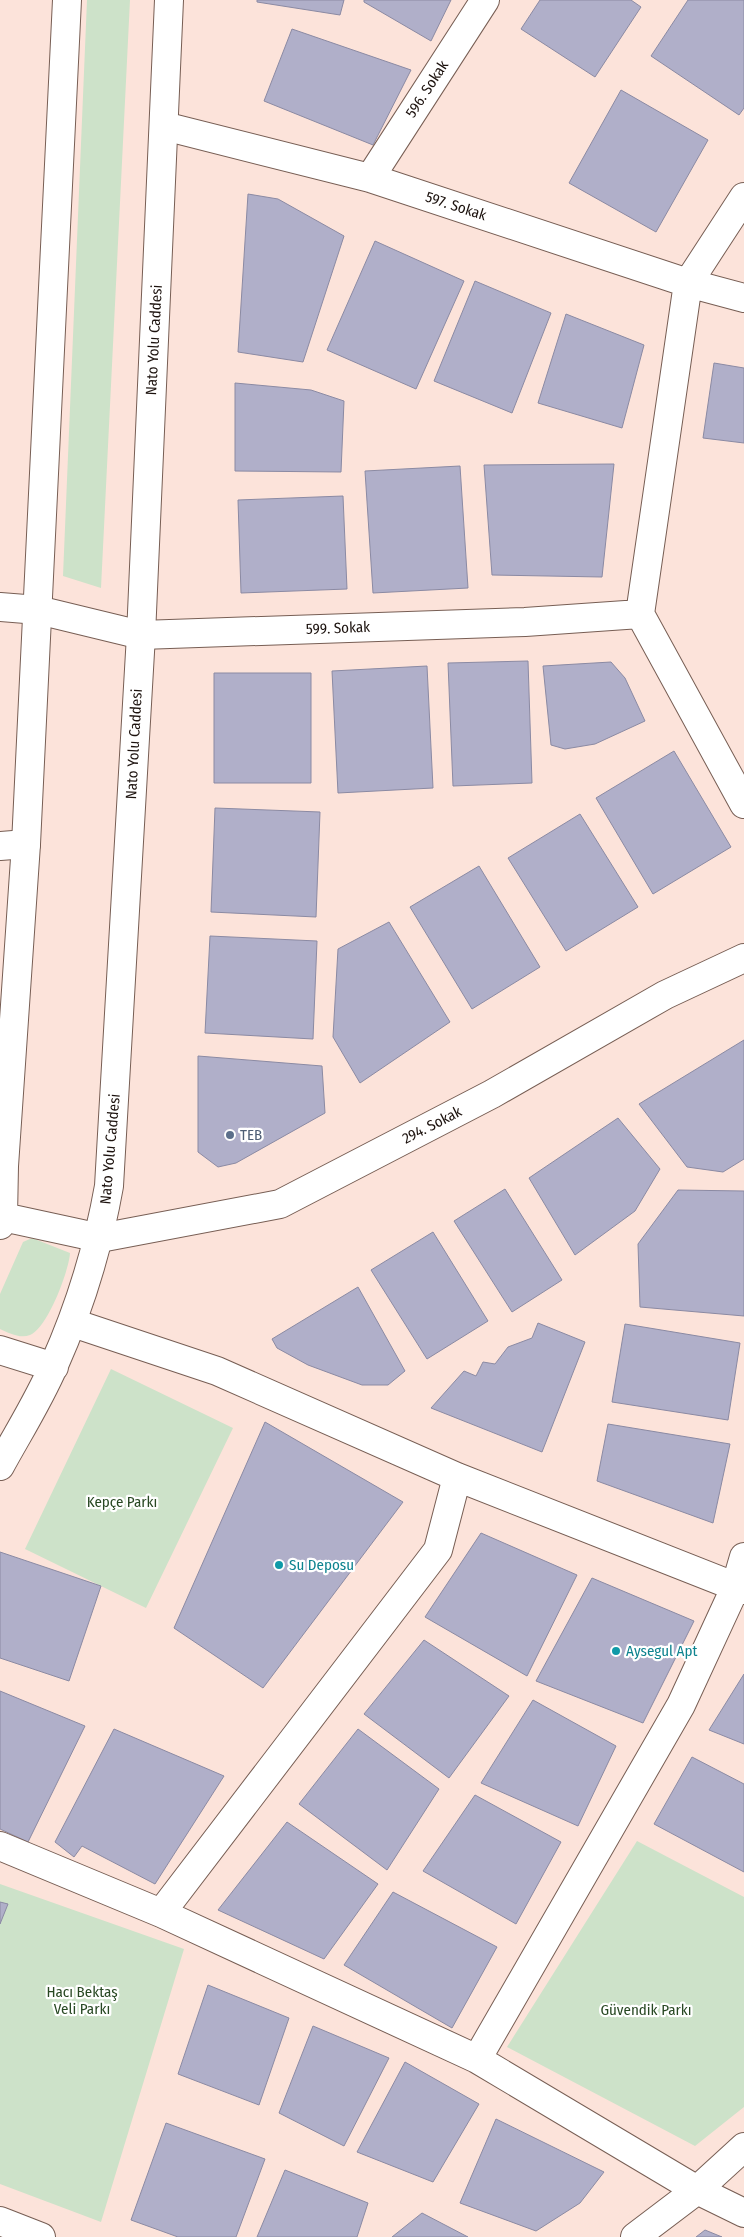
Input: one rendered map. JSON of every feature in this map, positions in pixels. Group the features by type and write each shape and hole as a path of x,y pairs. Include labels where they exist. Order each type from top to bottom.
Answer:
{"street":[{"path":"66,0 38,610 13,845 2,1221 100,1238"},
{"name":"Nato Yolu Caddesi","path":"0,1466 54,1367 72,1323 100,1238 109,1186 141,635 169,0"},
{"name":"596. Sokak","path":"370,178 485,0"},
{"name":"597. Sokak","path":"164,126 370,178 688,283 744,298"},
{"path":"744,197 688,283 640,614 744,804"},
{"name":"599. Sokak","path":"0,607 38,610 141,635 525,622 640,614"},
{"name":"294. Sokak","path":"100,1238 280,1204 492,1094 665,995 744,958"},
{"path":"72,1323 218,1371 457,1477 740,1589"},
{"path":"0,1350 54,1367"},
{"path":"161,1913 438,1550 457,1477"},
{"path":"477,2059 681,1705 740,1589 744,1558"},
{"path":"0,1846 161,1913 477,2059 697,2190 744,2213"},
{"path":"634,2237 697,2190 744,2147"},
{"path":"0,2221 41,2237"}],"green space":[{"path":"87,0 130,0 101,588 63,576"},
{"path":"32,1238 70,1253 69,1261 56,1298 43,1322 30,1335 18,1336 0,1329 0,1294 23,1242"},
{"name":"Kepçe Parkı","path":"111,1369 233,1428 146,1608 25,1549"},
{"name":"Güvendik Parkı","path":"637,1841 744,1897 744,2107 695,2146 507,2047"},
{"name":"Hacı Bektaş Veli Parkı","path":"0,1884 184,1949 101,2222 0,2184"}],"building":[{"path":"257,0 344,0 340,15 257,2"},
{"path":"364,0 451,0 431,41 364,2"},
{"path":"540,0 631,0 641,7 595,77 521,29"},
{"path":"688,0 744,0 744,108 739,115 651,56"},
{"path":"292,29 411,70 373,145 264,101"},
{"path":"621,90 708,140 656,232 569,183"},
{"path":"248,194 278,199 344,236 303,362 238,352"},
{"path":"375,241 464,281 416,389 327,350"},
{"path":"475,281 551,313 512,413 434,381"},
{"path":"566,314 644,345 622,428 538,403"},
{"path":"714,363 744,368 744,443 703,438"},
{"path":"235,383 311,390 344,401 341,472 235,471"},
{"path":"614,464 602,577 492,575 484,465"},
{"path":"460,466 468,588 373,593 365,471"},
{"path":"343,496 347,589 241,593 238,500"},
{"path":"528,661 532,783 453,786 448,663"},
{"path":"611,662 625,678 645,721 595,744 565,749 551,745 543,666"},
{"path":"427,666 433,788 338,793 332,671"},
{"path":"214,673 311,673 311,783 214,783"},
{"path":"674,751 731,847 653,894 596,798"},
{"path":"215,808 320,812 316,917 211,912"},
{"path":"580,814 638,907 566,951 508,858"},
{"path":"479,866 540,967 472,1009 410,907"},
{"path":"389,922 450,1022 360,1083 333,1037 338,949"},
{"path":"210,936 317,941 313,1039 205,1033"},
{"path":"744,1040 744,1159 723,1172 687,1167 639,1104"},
{"path":"198,1056 322,1066 325,1113 236,1163 218,1167 198,1152"},
{"path":"618,1118 660,1169 635,1211 575,1255 529,1178"},
{"path":"505,1189 562,1280 512,1312 454,1221"},
{"path":"678,1190 744,1191 744,1316 640,1307 638,1244"},
{"path":"433,1232 488,1321 427,1359 371,1270"},
{"path":"358,1287 405,1371 388,1385 362,1385 308,1365 277,1348 272,1339"},
{"path":"538,1323 585,1342 542,1452 431,1408 464,1371 476,1376 483,1362 495,1364 508,1347 532,1338"},
{"path":"625,1324 740,1343 728,1420 612,1402"},
{"name":"Su Deposu","path":"265,1422 403,1502 263,1688 174,1628"},
{"path":"608,1424 730,1444 713,1523 597,1481"},
{"path":"481,1533 577,1575 527,1676 425,1617"},
{"path":"0,1552 101,1586 69,1681 0,1658"},
{"name":"Aysegul Apt","path":"592,1578 694,1621 643,1723 536,1681"},
{"path":"424,1640 509,1696 449,1778 364,1714"},
{"path":"744,1674 744,1744 709,1730"},
{"path":"0,1691 85,1726 28,1842 0,1829"},
{"path":"533,1700 616,1746 578,1826 481,1783"},
{"path":"114,1729 224,1776 155,1884 82,1846 74,1857 55,1842"},
{"path":"358,1729 439,1789 387,1870 299,1804"},
{"path":"692,1757 744,1784 744,1872 654,1824"},
{"path":"475,1795 561,1842 516,1924 423,1871"},
{"path":"287,1822 378,1884 324,1959 218,1910"},
{"path":"393,1892 497,1947 452,2028 344,1965"},
{"path":"0,1902 8,1904 0,1924"},
{"path":"208,1985 289,2018 259,2105 178,2074"},
{"path":"313,2026 389,2058 344,2146 279,2113"},
{"path":"405,2062 479,2104 433,2182 357,2152"},
{"path":"496,2119 604,2172 580,2203 536,2231 460,2203"},
{"path":"166,2123 265,2159 236,2237 178,2237 131,2220"},
{"path":"285,2170 368,2203 357,2237 257,2237"},
{"path":"422,2213 468,2237 392,2237"},
{"path":"705,2230 722,2237 696,2237"}],"place":[{"name":"TEB","path":"230,1135"},
{"name":"Su Deposu","path":"279,1565"},
{"name":"Aysegul Apt","path":"616,1651"}]}
